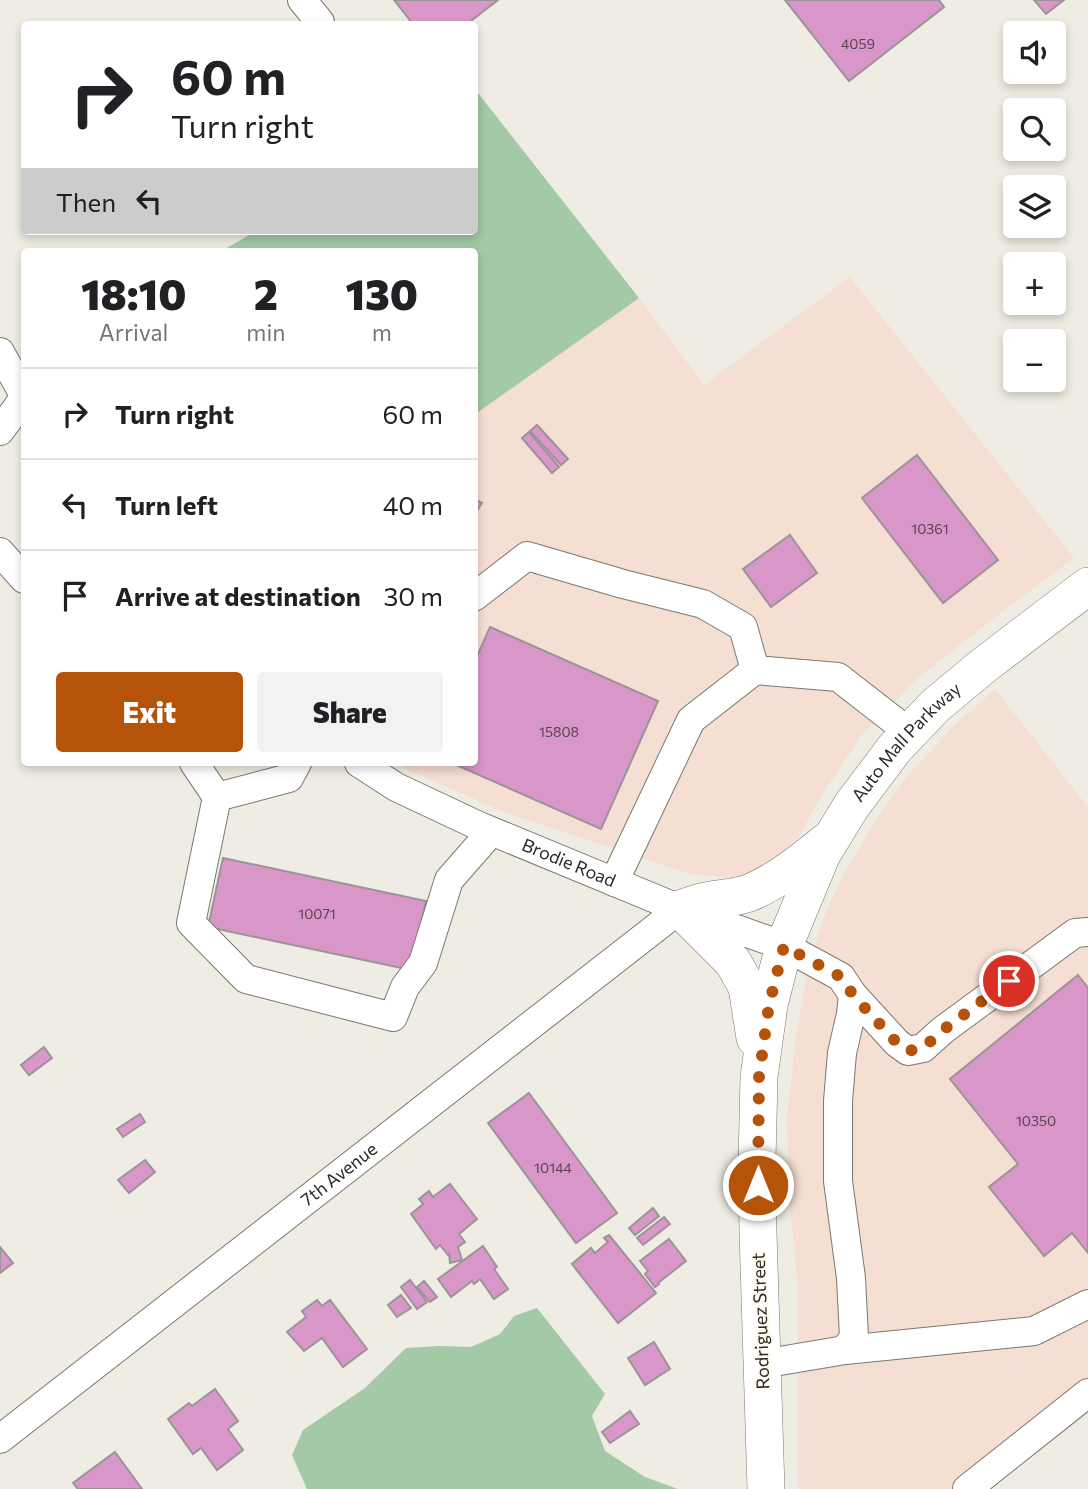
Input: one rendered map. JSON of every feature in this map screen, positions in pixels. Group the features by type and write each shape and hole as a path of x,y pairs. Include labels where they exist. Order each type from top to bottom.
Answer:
{"main road":[{"name":"Auto Mall Parkway","path":"784,946 822,854 852,805 895,748 935,706 982,666 1088,586"},
{"path":"759,1077 747,988 733,962 680,909 708,900 726,899 747,893 770,883 831,838"},
{"name":"Rodriguez Street","path":"766,1489 757,1160 759,1077 769,1005 784,946"}],"street":[{"path":"0,352 21,391"},
{"path":"0,431 21,401"},
{"path":"0,552 21,576"},
{"path":"478,594 527,556 703,604 743,627 755,670"},
{"path":"614,882 691,720 755,670 838,677 910,733"},
{"path":"196,766 217,797 191,923 246,979 393,1017 405,987 423,963 449,880 491,832"},
{"path":"217,797 289,778 295,766"},
{"name":"Brodie Road","path":"364,766 396,787 491,832 680,909 784,946 841,977 853,995 897,1043 908,1051 923,1048 943,1030 1075,933 1088,932"},
{"name":"7th Avenue","path":"0,1439 680,909"},
{"path":"845,1350 854,1337 851,1278 838,1181 838,1101 842,1053 853,995"},
{"path":"762,1364 845,1350 1034,1331 1088,1304"},
{"path":"967,1489 1088,1394"}],"shaded area":[{"path":"850,277 1074,558 917,679 862,735 818,801 799,837 771,861 736,878 689,874 512,815 403,766 478,766 478,412 639,298 704,385"},
{"path":"995,689 1088,807 1088,1380 955,1489 798,1489 798,1286 789,1193 787,1117 796,1037 809,963 826,912 845,871 879,816 907,776 956,724"}],"green space":[{"path":"478,93 639,298 478,412 478,248 227,248 249,235 478,235"},
{"path":"537,1308 605,1394 592,1416 605,1451 645,1477 678,1489 307,1489 292,1455 303,1430 365,1388 406,1348 471,1347 500,1334 514,1316"}],"building":[{"path":"394,0 498,0 471,21 411,21"},
{"path":"785,0 939,0 944,7 849,81"},
{"path":"1034,0 1064,0 1046,14"},
{"path":"537,425 568,459 561,465 530,431"},
{"path":"529,432 559,467 552,473 522,438"},
{"path":"917,455 998,560 943,603 862,498"},
{"path":"790,535 817,573 771,607 743,569"},
{"path":"490,627 658,701 601,829 459,766 478,766 478,654"},
{"path":"223,858 426,901 411,970 208,927"},
{"path":"1078,975 1088,988 1088,1253 1072,1233 1044,1256 989,1187 1018,1164 950,1079"},
{"path":"44,1047 52,1058 29,1075 21,1065"},
{"path":"529,1093 617,1213 576,1243 488,1123"},
{"path":"140,1114 145,1122 123,1137 117,1129"},
{"path":"145,1160 155,1172 129,1193 118,1180"},
{"path":"450,1184 477,1219 459,1234 465,1242 458,1247 462,1260 450,1263 449,1254 440,1245 436,1249 411,1214 423,1204 419,1199 429,1191 433,1197"},
{"path":"653,1208 659,1216 635,1235 629,1228"},
{"path":"664,1217 670,1224 643,1245 637,1238"},
{"path":"609,1235 656,1293 618,1323 572,1264 591,1248 595,1253 608,1242 604,1238"},
{"path":"669,1239 686,1261 655,1287 645,1274 648,1271 640,1261"},
{"path":"483,1246 508,1289 494,1299 480,1279 474,1284 472,1281 451,1297 438,1279"},
{"path":"0,1247 13,1263 0,1273"},
{"path":"410,1280 427,1302 417,1309 401,1287"},
{"path":"424,1281 437,1297 430,1302 417,1287"},
{"path":"401,1295 411,1308 397,1317 388,1305"},
{"path":"317,1300 322,1306 330,1300 367,1349 343,1367 322,1338 304,1351 287,1332 306,1317 302,1311"},
{"path":"654,1342 670,1369 645,1385 628,1358"},
{"path":"215,1389 238,1421 228,1429 243,1450 217,1470 201,1448 193,1454 168,1419 189,1403 192,1406"},
{"path":"630,1411 639,1424 610,1443 602,1432"},
{"path":"115,1452 142,1489 78,1489 73,1483"}],"route":[{"path":"758,1185 759,1077 769,1005 784,946 841,977 853,995 897,1043 908,1051 923,1048 1009,981"}]}
